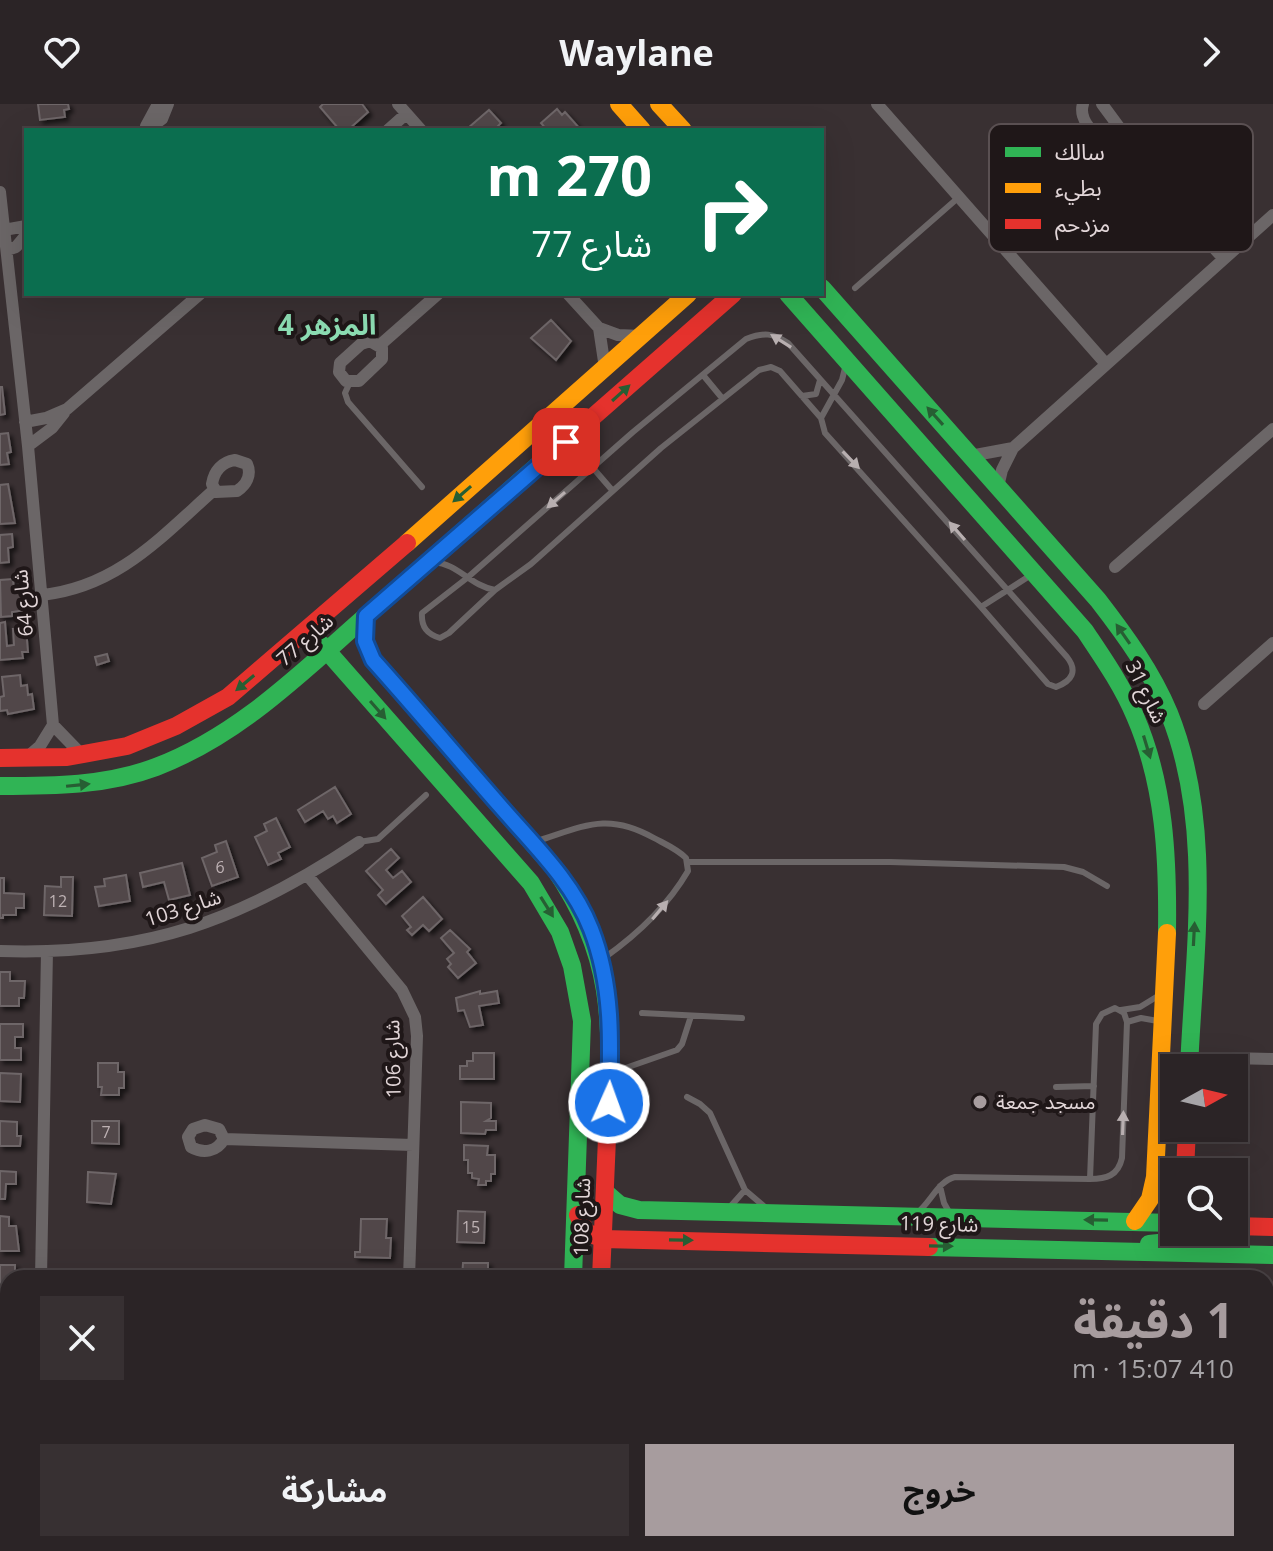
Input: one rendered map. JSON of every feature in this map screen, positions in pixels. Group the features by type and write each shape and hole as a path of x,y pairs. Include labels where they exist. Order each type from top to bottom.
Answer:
{"street":[{"path":"146,128 158,104"},
{"path":"148,128 162,119 168,104"},
{"path":"619,104 640,128"},
{"path":"659,104 681,128"},
{"path":"1083,104 1081,110 1087,124"},
{"path":"1102,104 1117,124"},
{"path":"885,107 989,231"},
{"path":"389,128 402,109 419,128"},
{"name":"شارع 64","path":"0,192 28,446 53,725"},
{"path":"1253,232 1273,215"},
{"path":"4,230 24,226"},
{"path":"7,250 16,247 24,237"},
{"path":"1007,252 1106,364"},
{"path":"1218,252 1223,258"},
{"path":"998,487 1013,448 1230,252"},
{"name":"شارع 31","path":"824,290 1118,625 1150,676 1175,728 1189,788 1195,842 1189,1054"},
{"path":"28,446 52,428 67,409 198,296"},
{"path":"380,345 436,296"},
{"path":"570,296 599,328 618,335 642,336"},
{"name":"شارع 77","path":"0,758 82,755 139,741 203,713 228,697 327,614 686,296"},
{"name":"شارع 77","path":"0,786 52,788 134,775 182,758 250,716 731,296"},
{"name":"شارع 31","path":"790,296 1099,649 1133,708 1149,753 1163,816 1169,886 1153,1189 1146,1207 1135,1221"},
{"path":"599,328 605,368"},
{"path":"374,341 380,345 384,355 380,363 359,381 350,382 342,378 339,372 342,360 366,342 374,341"},
{"path":"25,422 67,409"},
{"path":"524,479 550,444 549,431 543,424"},
{"path":"1115,567 1273,429"},
{"path":"970,456 1013,448"},
{"path":"42,595 87,586 112,574 140,555 214,490"},
{"path":"326,652 318,633 327,614"},
{"name":"شارع 108","path":"366,616 365,641 373,660 532,843 573,894 590,927 601,960 610,1015 601,1270"},
{"path":"1204,704 1271,648"},
{"name":"شارع 108","path":"326,652 542,898 560,928 571,957 582,1021 573,1270"},
{"path":"25,759 40,746 53,725 82,755"},
{"path":"457,800 462,787 469,785 495,800"},
{"name":"شارع 103","path":"0,951 47,951 166,937 241,910 308,876 359,842"},
{"name":"شارع 106","path":"308,876 402,990 411,1008 417,1036 409,1270"},
{"path":"1169,886 1174,904 1173,972 1181,977 1192,974"},
{"path":"41,1270 47,951"},
{"path":"1248,1058 1273,1059"},
{"path":"224,1139 413,1145"},
{"name":"شارع 119","path":"605,1192 620,1205 633,1209 1160,1222"},
{"path":"576,1208 585,1233 603,1239"},
{"path":"808,1243 798,1233 803,1225 862,1216"},
{"path":"1248,1226 1273,1227"},
{"name":"شارع 119","path":"603,1239 1273,1255"},
{"path":"1111,1251 1133,1244 1160,1244"}],"lane":[{"path":"855,288 959,197"},
{"path":"760,333 773,334 788,343 833,395 910,477 1073,664 1074,672 1070,680 1056,687 1048,684 825,433 821,418 802,396 780,371 771,367 759,370 722,398 612,490 531,564 495,590 449,633 440,638 424,627 422,613 746,339 760,333"},
{"path":"821,418 845,374 846,362"},
{"path":"703,375 722,398"},
{"path":"802,396 816,394 820,380"},
{"path":"350,382 345,393 348,402 422,487"},
{"path":"593,468 612,490"},
{"path":"427,563 444,563 477,585 495,590"},
{"path":"981,607 1034,573"},
{"path":"359,842 378,839 426,795"},
{"path":"532,843 596,823 618,823 639,830 679,852 689,862 890,862 1064,867 1083,872 1107,886"},
{"path":"601,960 661,911 686,875 689,862"},
{"path":"1090,1179 1096,1024 1106,1011 1146,1004 1164,991"},
{"path":"910,1217 925,1206 943,1181 955,1177 1110,1177 1120,1164 1127,1022 1120,1010"},
{"path":"642,1013 742,1018"},
{"path":"610,1073 677,1050 691,1016"},
{"path":"1127,1022 1149,1018 1163,1023"},
{"path":"1056,1087 1094,1086"},
{"path":"687,1097 710,1113 745,1190 776,1214"},
{"path":"940,1186 944,1203 953,1218"},
{"path":"721,1213 733,1206 745,1190"}],"building":[{"path":"38,104 68,104 69,109 64,110 65,117 40,120"},
{"path":"323,104 362,104 368,112 350,128 338,128 320,107"},
{"path":"557,109 562,115 565,112 579,128 545,128 541,123"},
{"path":"489,110 501,123 496,128 468,128"},
{"path":"551,320 571,341 556,360 531,338"},
{"path":"0,387 5,414 0,415"},
{"path":"8,433 9,464 0,465 0,434"},
{"path":"8,484 15,523 0,524 0,485"},
{"path":"12,534 13,547 8,548 9,562 0,563 0,535"},
{"path":"13,579 14,590 20,590 26,610 1,617 0,580"},
{"path":"5,622 7,646 14,645 13,629 26,628 28,652 22,652 23,658 0,660 0,623"},
{"path":"107,654 109,661 97,665 95,657"},
{"path":"20,675 21,686 27,685 28,695 32,694 34,709 8,714 7,710 0,711 0,697 4,696 2,677"},
{"path":"335,787 351,814 337,823 333,816 328,819 323,811 305,822 298,810"},
{"path":"276,818 290,847 278,853 281,859 268,865 255,837 267,831 264,824"},
{"path":"226,841 238,877 212,886 202,858 217,852 215,845"},
{"path":"391,849 399,858 386,870 393,878 402,871 411,882 386,904 378,895 383,890 366,871"},
{"path":"182,863 190,895 169,900 164,882 143,887 140,873"},
{"path":"126,875 130,901 99,906 95,887 105,886 104,879"},
{"path":"61,877 73,877 72,916 44,915 45,886 61,887"},
{"path":"0,878 4,878 4,893 24,894 24,908 16,908 16,915 0,918"},
{"path":"423,897 442,919 429,931 423,925 412,935 407,930 411,927 402,916"},
{"path":"450,930 470,949 467,952 476,963 458,978 448,967 451,964 447,959 454,953 441,938"},
{"path":"0,972 10,972 10,981 25,981 24,998 19,998 19,1006 0,1006"},
{"path":"480,991 480,994 497,991 499,1003 479,1006 483,1025 470,1027 464,1010 458,1011 456,998"},
{"path":"0,1024 23,1024 23,1037 15,1037 15,1048 21,1048 21,1060 0,1060"},
{"path":"473,1053 494,1053 494,1079 460,1079 460,1066 467,1066 467,1061 473,1061"},
{"path":"98,1063 118,1063 118,1072 124,1072 124,1088 119,1088 119,1095 101,1095"},
{"path":"0,1073 21,1074 20,1102 0,1101"},
{"path":"461,1102 491,1103 491,1118 486,1121 496,1121 496,1130 486,1130 485,1134 461,1133"},
{"path":"0,1121 17,1122 20,1146 0,1146"},
{"path":"92,1121 119,1121 119,1144 92,1143"},
{"path":"464,1145 488,1146 487,1155 495,1155 495,1174 491,1174 491,1181 486,1181 486,1185 478,1185 479,1179 472,1178 472,1173 468,1173"},
{"path":"0,1171 16,1172 16,1184 6,1184 5,1199 0,1199"},
{"path":"88,1172 116,1174 111,1204 87,1202"},
{"path":"458,1211 485,1212 484,1243 457,1242"},
{"path":"0,1216 9,1217 9,1226 16,1226 19,1251 0,1251"},
{"path":"361,1219 387,1219 386,1238 391,1238 390,1258 355,1257 355,1252 360,1252"},
{"path":"463,1263 488,1263 488,1270 463,1270"},
{"path":"0,1265 15,1265 15,1270 0,1270"}],"traffic: fast":[{"path":"824,290 1098,600 1155,683 1183,755 1192,799 1198,889 1190,1054"},
{"path":"790,296 1085,631 1118,683 1145,742 1159,795 1167,878 1167,933"},
{"path":"0,786 59,785 118,778 156,767 212,740 288,685 537,466"},
{"path":"366,616 365,641 373,660 554,868 590,934 600,966 609,1030 607,1138"},
{"path":"321,644 531,883 560,932 572,966 582,1021 573,1270"},
{"path":"605,1192 620,1205 639,1210 1160,1223"},
{"path":"1149,1244 1160,1243"},
{"path":"929,1247 1273,1255"}],"traffic: slow":[{"path":"619,104 640,128"},
{"path":"659,104 681,128"},
{"path":"407,543 686,296"},
{"path":"1135,1221 1150,1199 1155,1177 1167,933"}],"traffic: jam":[{"path":"537,466 731,296"},
{"path":"0,758 67,757 127,746 176,726 228,697 407,543"},
{"path":"601,1270 607,1138"},
{"path":"1186,1142 1186,1158"},
{"path":"578,1215 586,1232 603,1239 929,1247"},
{"path":"1248,1226 1273,1227"}],"place":[{"name":"مسجد جمعة","path":"980,1102"}],"district":[{"name":"المزهر 4","path":"327,325"}],"route":[{"path":"566,442 366,616 364,632 373,660 554,868 582,910 598,949 608,995 611,1035 609,1103"}]}
